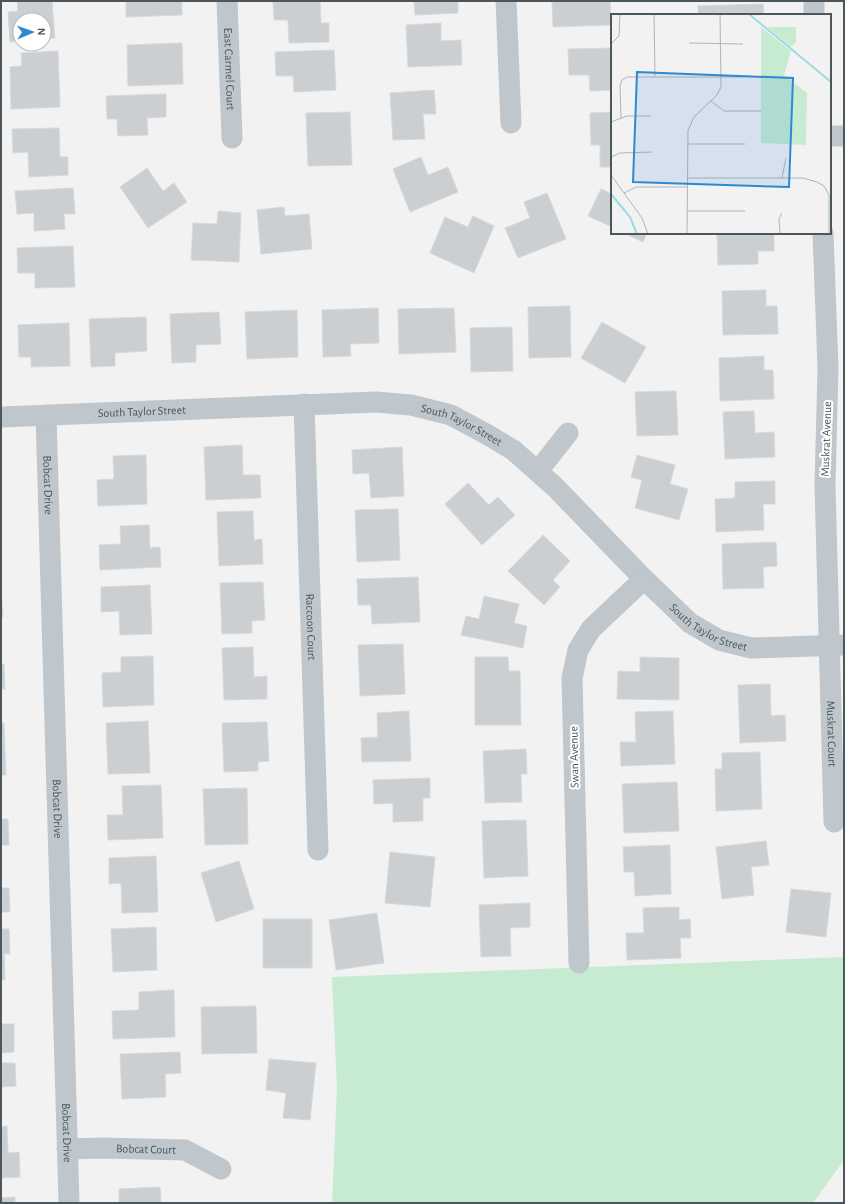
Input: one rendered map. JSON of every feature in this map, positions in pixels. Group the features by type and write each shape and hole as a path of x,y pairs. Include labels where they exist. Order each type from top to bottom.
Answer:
{"street":[{"name":"East Carmel Court","path":"227,1 232,138"},
{"path":"506,1 511,123"},
{"path":"814,1 814,14"},
{"path":"831,136 844,136"},
{"name":"Muskrat Avenue","path":"823,234 828,368 825,485 836,646"},
{"name":"South Taylor Street","path":"1,417 304,404 383,403 411,405 451,415 513,450 538,471 644,579 690,623 719,640 751,648 836,646"},
{"name":"Raccoon Court","path":"304,404 318,850"},
{"name":"Bobcat Drive","path":"46,415 68,1203"},
{"path":"538,471 568,433"},
{"name":"Swan Avenue","path":"579,963 572,678 578,650 591,629 644,579"},
{"name":"Muskrat Court","path":"834,822 836,646"},
{"name":"Bobcat Court","path":"67,1149 103,1148 185,1150 221,1169"}],"green space":[{"path":"844,957 844,1160 813,1203 332,1203 337,1087 332,977"}],"building":[{"path":"17,1 52,1 55,38 52,38 52,12 12,12 12,42 10,42 8,12 18,11"},
{"path":"126,1 182,1 182,15 126,17"},
{"path":"273,1 320,1 321,23 329,23 329,42 289,43 288,20 274,20"},
{"path":"414,1 458,1 458,13 415,15"},
{"path":"610,1 611,25 553,27 552,2"},
{"path":"763,4 764,14 698,14 698,6"},
{"path":"441,23 441,41 461,40 462,65 408,67 406,25"},
{"path":"182,43 183,84 128,86 127,45"},
{"path":"611,48 611,90 590,91 589,75 569,75 568,49"},
{"path":"334,50 336,90 294,92 293,76 276,76 275,52"},
{"path":"58,51 60,107 11,109 10,67 22,66 21,53"},
{"path":"434,90 436,114 423,114 425,139 393,140 390,93"},
{"path":"166,94 166,117 147,118 148,135 118,136 117,119 107,119 106,96"},
{"path":"350,112 352,165 308,166 306,113"},
{"path":"611,112 611,167 600,167 600,145 591,145 590,113"},
{"path":"59,128 60,157 68,157 68,175 29,177 28,152 13,153 12,129"},
{"path":"421,157 428,175 448,167 458,192 410,212 393,169"},
{"path":"147,168 163,191 174,183 187,202 148,228 120,187"},
{"path":"73,188 75,214 64,214 65,229 34,231 34,213 17,214 15,191"},
{"path":"601,189 611,194 611,227 588,216"},
{"path":"547,193 566,239 518,258 505,228 530,218 524,202"},
{"path":"284,207 285,216 309,214 312,249 261,254 257,210"},
{"path":"218,211 241,213 239,262 191,260 193,223 217,224"},
{"path":"473,216 494,226 474,273 430,253 445,217 468,227"},
{"path":"626,234 647,234 643,242"},
{"path":"717,234 774,234 774,251 758,251 758,264 718,265"},
{"path":"73,246 75,287 35,288 35,273 18,273 17,248"},
{"path":"766,290 766,306 777,306 778,334 723,335 722,291"},
{"path":"570,306 571,357 529,358 528,307"},
{"path":"378,308 379,343 350,344 351,356 323,357 322,310"},
{"path":"454,308 456,352 399,354 398,309"},
{"path":"297,310 298,357 247,359 245,312"},
{"path":"219,312 221,344 196,345 196,362 172,363 170,314"},
{"path":"146,317 147,351 115,353 115,366 91,367 89,319"},
{"path":"602,322 646,347 625,383 581,358"},
{"path":"69,323 70,366 31,367 31,357 19,357 18,325"},
{"path":"512,327 513,371 471,372 470,328"},
{"path":"764,356 764,370 773,370 774,399 720,401 719,358"},
{"path":"676,391 678,435 637,436 635,392"},
{"path":"754,411 755,433 774,432 775,457 725,459 723,412"},
{"path":"242,445 243,475 260,475 261,498 206,500 204,447"},
{"path":"402,447 404,496 371,498 369,473 353,474 352,450"},
{"path":"146,455 147,504 98,506 97,480 114,479 113,456"},
{"path":"637,455 675,465 670,484 688,489 679,520 635,508 642,480 631,477"},
{"path":"775,481 775,504 763,504 764,530 716,532 715,499 735,498 735,482"},
{"path":"468,483 489,505 498,497 515,515 482,545 445,504"},
{"path":"398,509 400,560 357,562 355,510"},
{"path":"253,511 254,540 262,539 263,564 219,566 217,512"},
{"path":"149,525 150,548 160,547 161,567 100,570 99,545 121,544 120,526"},
{"path":"543,535 570,561 553,580 560,587 544,605 508,571"},
{"path":"776,542 777,566 763,567 764,588 723,589 722,544"},
{"path":"418,577 420,622 372,624 371,605 358,605 357,579"},
{"path":"263,582 265,620 252,621 252,633 222,634 220,583"},
{"path":"150,585 152,634 120,635 119,611 101,612 101,587"},
{"path":"1,592 3,617 1,617"},
{"path":"484,596 519,604 514,623 527,626 523,648 461,635 466,616 479,619"},
{"path":"403,644 405,694 360,696 358,645"},
{"path":"253,647 254,677 267,676 267,699 224,700 222,648"},
{"path":"153,656 154,705 103,707 102,673 121,672 121,657"},
{"path":"475,657 508,657 509,671 520,671 521,725 475,725"},
{"path":"640,657 679,658 679,700 617,699 618,671 640,672"},
{"path":"1,664 4,664 5,689 1,689"},
{"path":"770,684 771,716 785,715 786,741 740,743 738,685"},
{"path":"409,711 411,761 362,762 361,738 378,737 377,713"},
{"path":"673,711 675,764 621,766 620,742 636,742 635,712"},
{"path":"148,721 150,773 108,774 106,723"},
{"path":"267,722 269,761 258,762 258,771 224,772 222,723"},
{"path":"1,723 4,723 6,775 1,775"},
{"path":"526,749 527,774 521,774 522,802 485,803 483,751"},
{"path":"760,752 762,809 716,811 715,769 722,769 722,753"},
{"path":"430,778 430,798 423,798 423,821 393,822 393,803 374,804 373,780"},
{"path":"677,782 679,831 624,833 622,784"},
{"path":"161,785 163,838 108,840 107,815 123,815 122,786"},
{"path":"247,788 248,844 205,845 203,789"},
{"path":"1,819 8,819 9,845 1,845"},
{"path":"526,820 528,876 484,878 482,821"},
{"path":"766,841 769,865 751,867 754,895 722,899 716,847"},
{"path":"670,845 671,894 635,896 634,872 624,872 623,847"},
{"path":"390,852 435,857 430,907 385,903"},
{"path":"156,856 158,912 122,913 121,883 109,884 109,858"},
{"path":"239,861 254,909 216,922 201,873"},
{"path":"1,888 9,888 10,912 1,912"},
{"path":"791,889 831,893 826,937 786,932"},
{"path":"530,903 530,927 510,928 511,956 481,957 479,905"},
{"path":"679,907 679,920 690,919 691,938 680,938 681,958 627,960 626,933 644,933 643,908"},
{"path":"377,913 384,963 336,970 329,920"},
{"path":"263,919 312,919 312,968 263,968"},
{"path":"156,927 157,970 113,972 111,929"},
{"path":"1,929 9,929 10,954 4,954 5,980 1,980"},
{"path":"174,990 175,1037 113,1039 112,1011 139,1010 139,992"},
{"path":"256,1006 257,1053 202,1054 201,1007"},
{"path":"1,1024 14,1024 14,1052 1,1053"},
{"path":"180,1052 181,1073 165,1074 166,1097 122,1099 120,1054"},
{"path":"269,1059 316,1063 310,1120 283,1118 286,1093 266,1090"},
{"path":"1,1063 15,1063 16,1086 1,1087"},
{"path":"7,1126 8,1153 19,1152 20,1177 1,1178 1,1127"},
{"path":"160,1187 161,1203 119,1203 119,1189"},
{"path":"15,1197 15,1203 1,1203 1,1198"}]}
